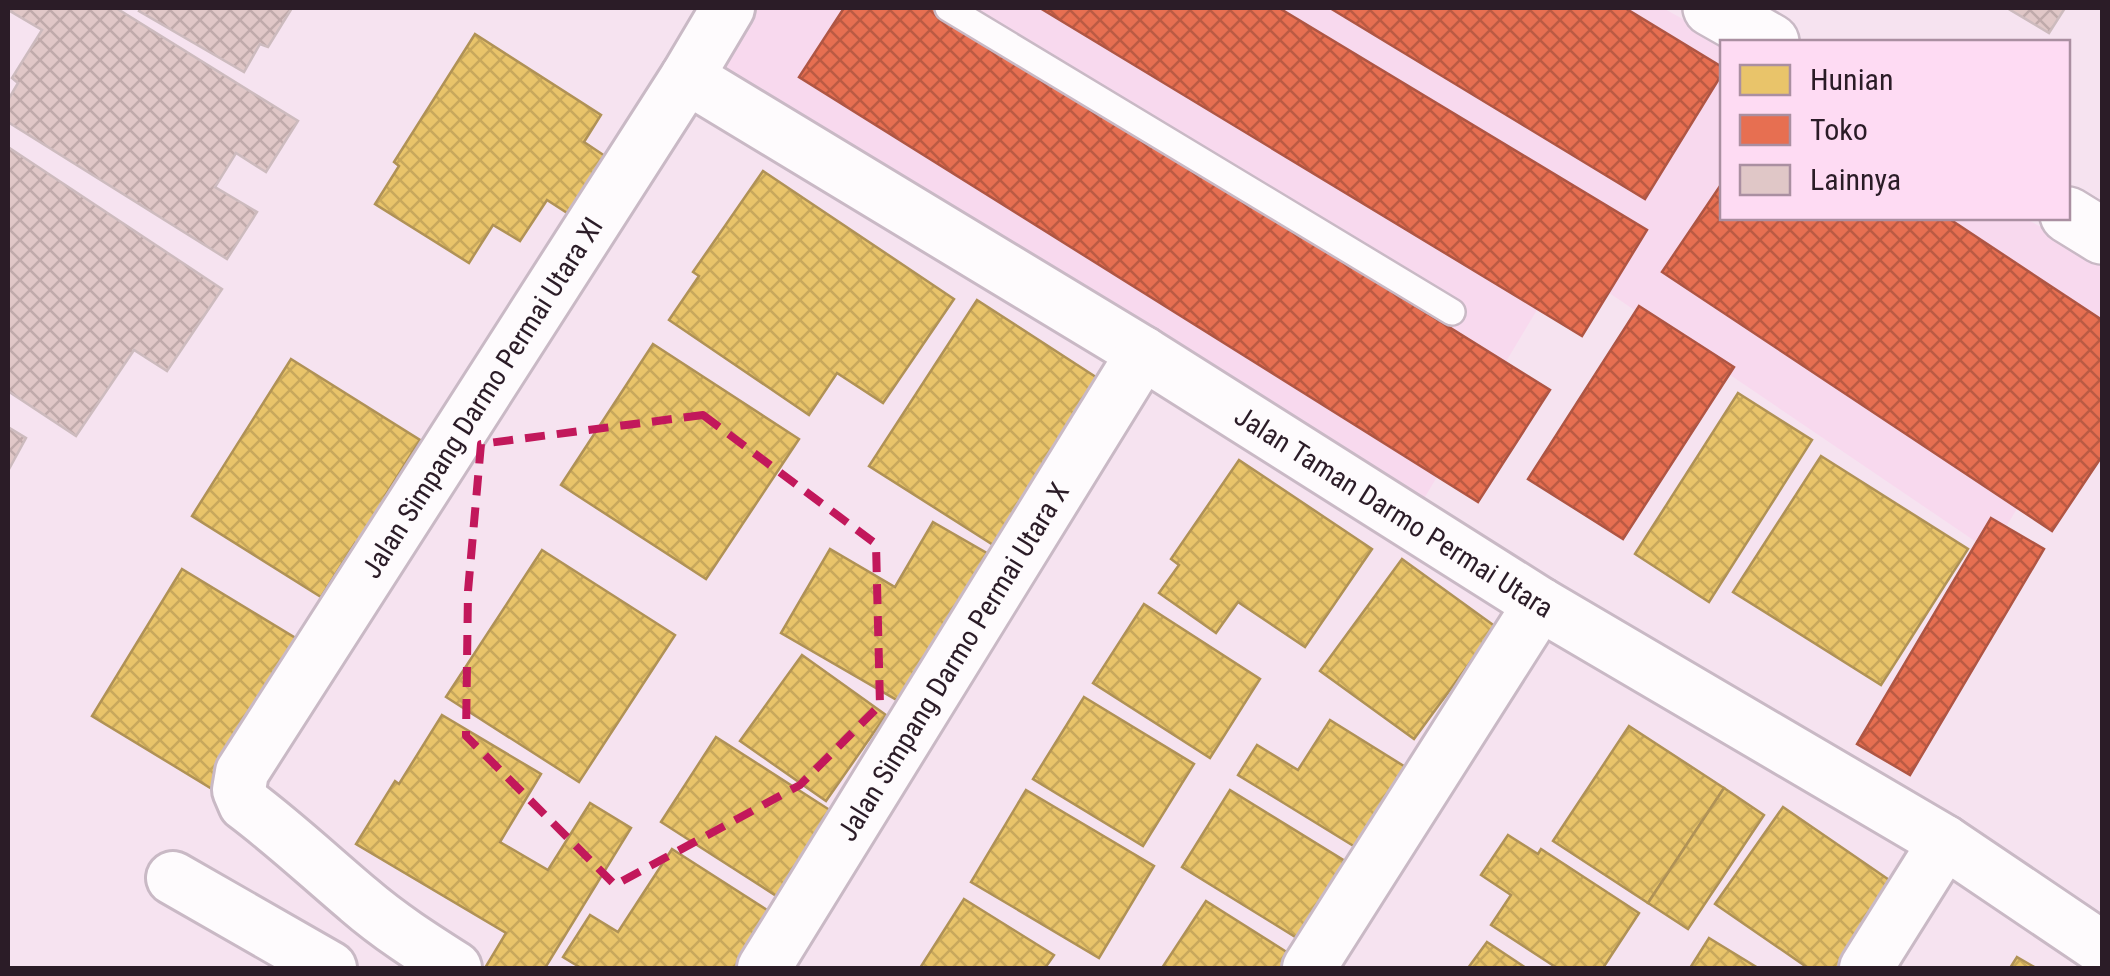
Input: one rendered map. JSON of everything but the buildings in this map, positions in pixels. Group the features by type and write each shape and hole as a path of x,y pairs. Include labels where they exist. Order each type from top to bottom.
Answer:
{"street":[{"name":"Jalan Simpang Darmo Permai Utara XI","path":"455,968 360,901 245,804 239,790 242,772 728,8"},
{"path":"1711,8 1767,40"},
{"name":"Jalan Taman Darmo Permai Utara","path":"687,77 1143,353 1540,604 1945,842 2102,948"},
{"path":"2070,216 2102,236"},
{"name":"Jalan Simpang Darmo Permai Utara X","path":"764,968 1143,353"},
{"path":"1309,968 1540,604"},
{"path":"1866,968 1945,842"},
{"path":"173,878 330,968"}],"lane":[{"path":"948,8 1452,312"}],"highlighted area":[{"path":"703,415 876,544 880,705 800,785 615,885 466,736 468,591 481,444"}],"shaded area":[{"path":"697,8 1663,8 1720,40 1720,220 2028,220 2102,262 2102,366 1991,552 1565,263 1413,517 663,72"}]}
